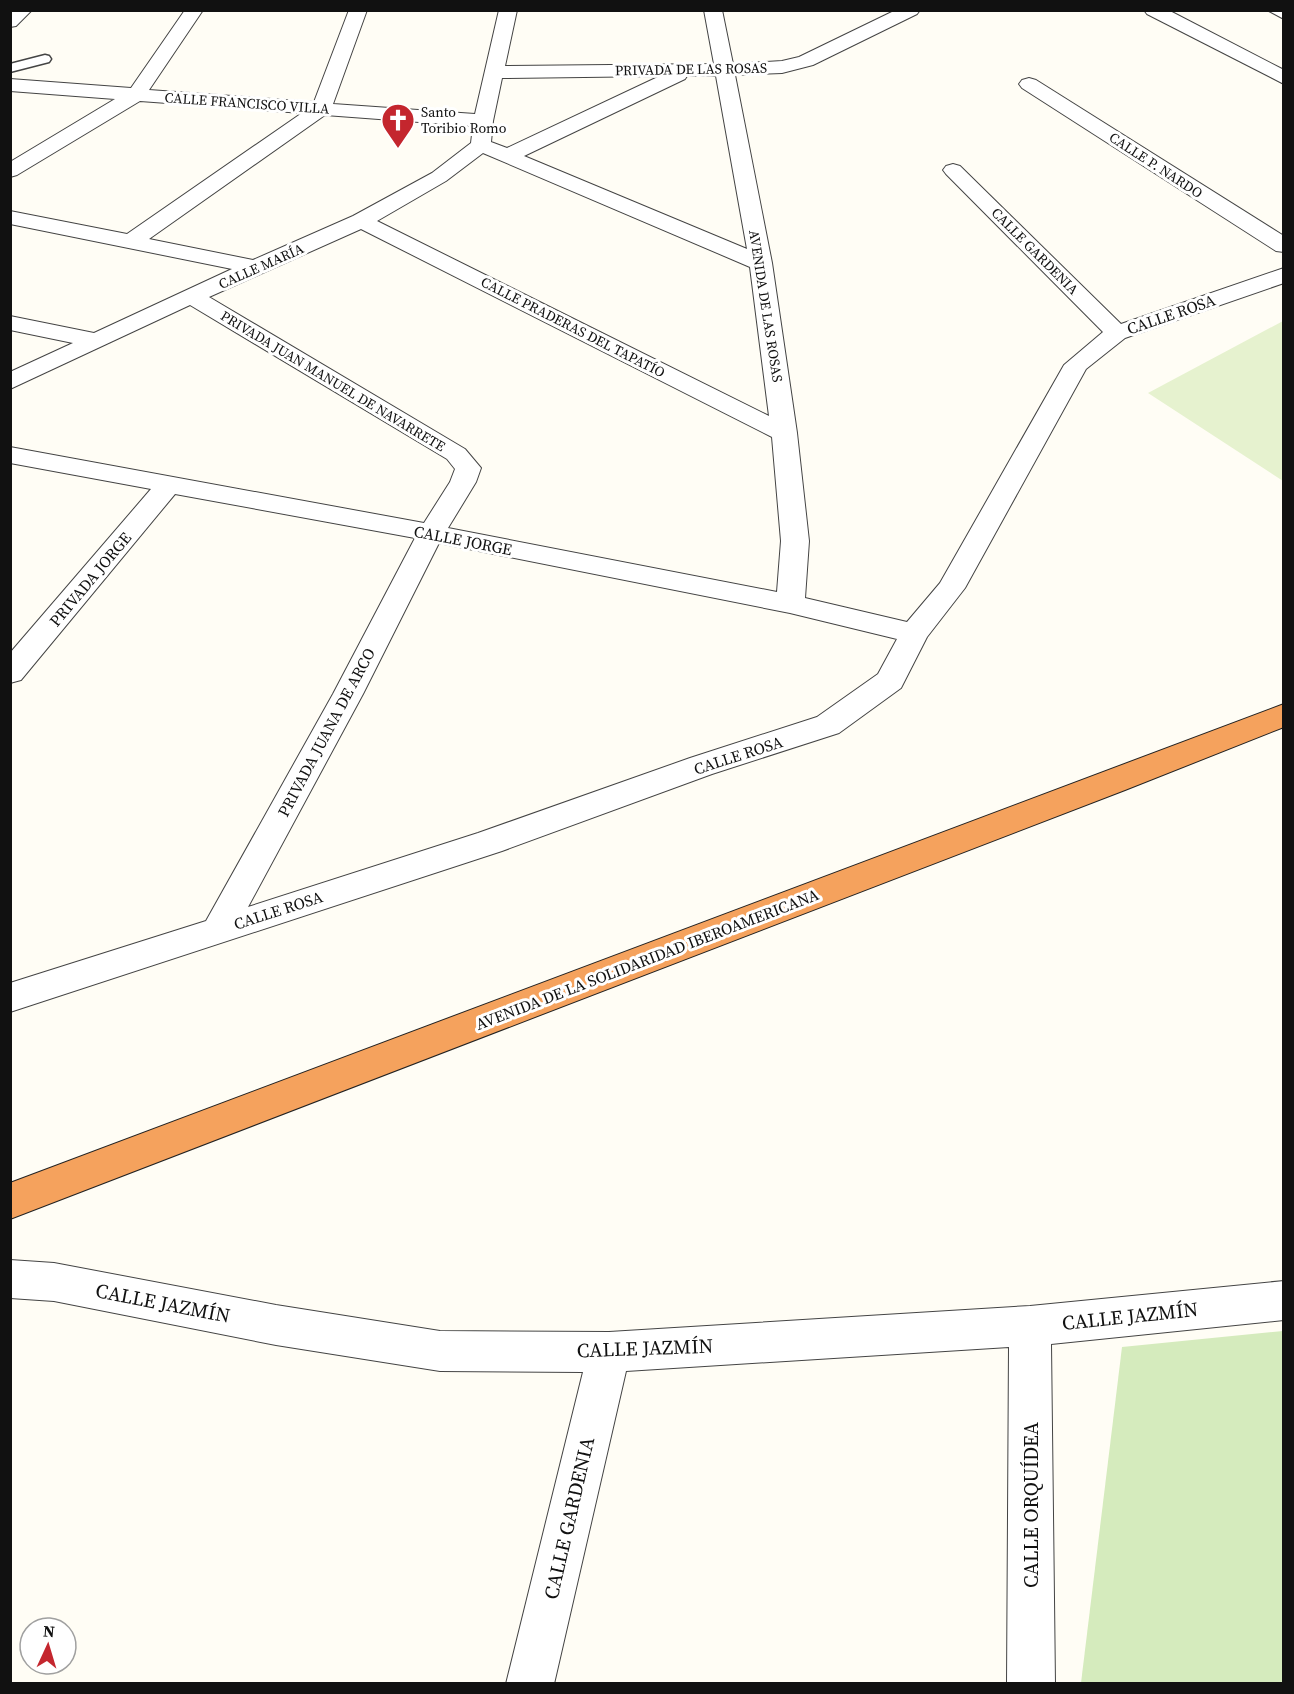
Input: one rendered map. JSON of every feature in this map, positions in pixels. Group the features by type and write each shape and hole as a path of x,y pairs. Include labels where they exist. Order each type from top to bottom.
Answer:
{"highway":[{"name":"AVENIDA DE LA SOLIDARIDAD IBEROAMERICANA","path":"10,1201 1103,786 1284,715"}],"street":[{"path":"10,22 23,10"},
{"path":"10,171 137,94 194,10"},
{"path":"132,241 322,108 358,10"},
{"path":"508,10 483,121 482,145 761,263"},
{"name":"AVENIDA DE LAS ROSAS","path":"713,10 761,263 784,433 795,541 790,604"},
{"name":"PRIVADA DE LAS ROSAS","path":"495,72 723,70 782,67 806,61 911,10"},
{"path":"1153,10 1284,78"},
{"path":"1276,10 1284,14"},
{"path":"509,155 687,70"},
{"name":"CALLE P. NARDO","path":"1029,84 1284,246"},
{"name":"CALLE FRANCISCO VILLA","path":"10,85 483,121"},
{"name":"CALLE MARÍA","path":"10,382 191,296 361,221 439,177 482,145"},
{"name":"CALLE GARDENIA","path":"953,170 1116,333"},
{"path":"10,217 258,268"},
{"name":"CALLE PRADERAS DEL TAPATÍO","path":"361,221 784,433"},
{"name":"CALLE ROSA","path":"10,998 490,842 702,766 828,725 890,681 914,633 951,588 1076,364 1116,333 1284,275"},
{"name":"PRIVADA JUAN MANUEL DE NAVARRETE","path":"191,296 456,454 468,468 463,482 431,533"},
{"path":"10,323 98,341"},
{"name":"CALLE JORGE","path":"10,455 431,533 790,604 914,633"},
{"name":"PRIVADA JORGE","path":"10,673 170,484"},
{"name":"PRIVADA JUANA DE ARCO","path":"218,930 342,704 431,533"},
{"name":"CALLE JAZMÍN","path":"10,1279 54,1282 276,1325 440,1351 609,1352 1030,1326 1284,1300"},
{"name":"CALLE ORQUÍDEA","path":"1030,1326 1031,1683"},
{"name":"CALLE GARDENIA","path":"530,1683 609,1352"}],"lane":[{"path":"10,68 45,58"}],"green space":[{"path":"1283,321 1283,481 1148,393"},
{"path":"1283,1331 1283,1683 1081,1683 1122,1347"}],"place":[{"name":"Santo Toribio Romo","path":"398,149"}]}
